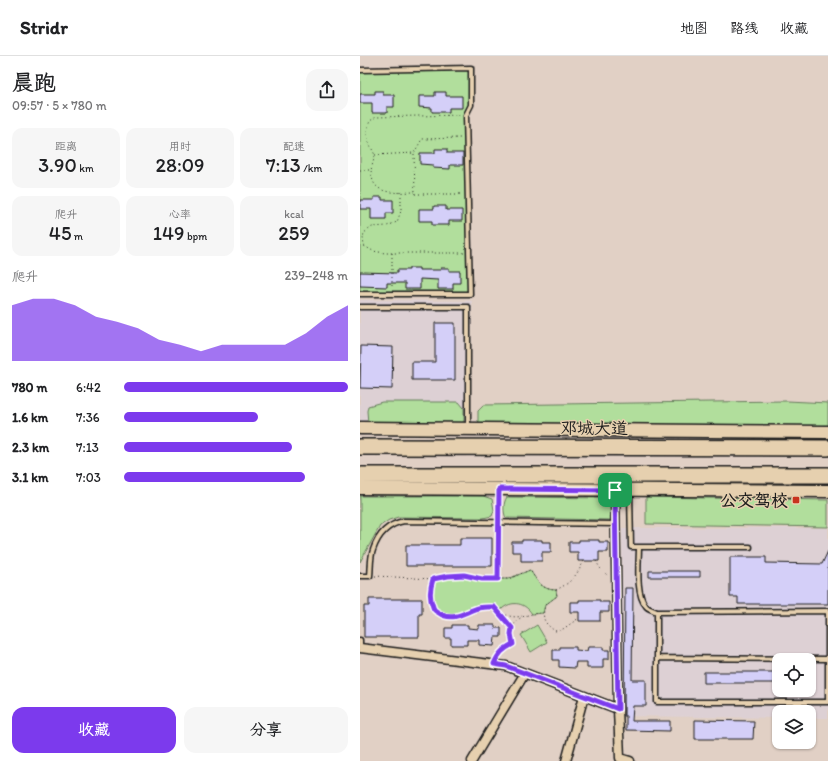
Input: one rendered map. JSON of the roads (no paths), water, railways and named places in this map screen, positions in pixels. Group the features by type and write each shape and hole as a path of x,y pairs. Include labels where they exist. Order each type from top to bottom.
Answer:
{"highway":[{"name":"邓城大道","path":"362,446 828,448"},
{"path":"361,478 630,482 828,475"}],"street":[{"path":"360,428 828,432"},
{"path":"361,478 499,489 615,490 630,482 828,491"},
{"path":"615,490 620,758 630,761"},
{"path":"360,648 506,666 618,709"},
{"path":"472,761 525,673"},
{"path":"566,761 584,696"}],"lane":[{"path":"360,70 471,68 471,105 466,115 470,294 360,294"},
{"path":"360,307 468,307 468,429"},
{"path":"630,482 631,547 750,548"},
{"path":"360,576 370,576 372,551 382,532 395,523 404,521 616,524"},
{"path":"639,547 639,591 646,607 657,612 828,611 828,702 657,702 657,612"},
{"path":"360,640 360,648"},
{"path":"657,658 828,659"}],"place":[{"name":"公交驾校","path":"796,500"}]}
